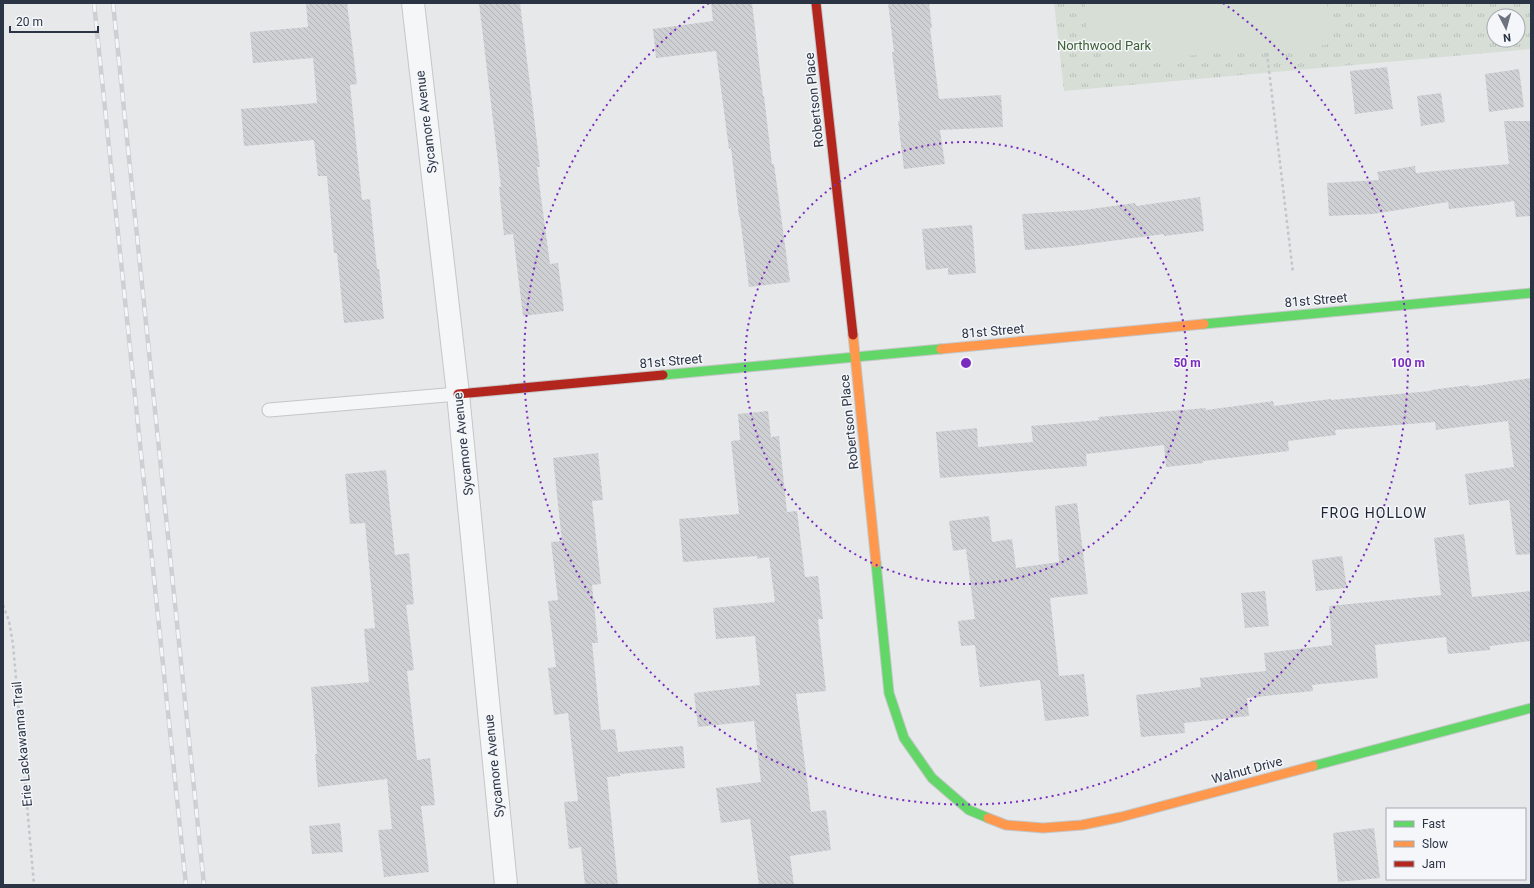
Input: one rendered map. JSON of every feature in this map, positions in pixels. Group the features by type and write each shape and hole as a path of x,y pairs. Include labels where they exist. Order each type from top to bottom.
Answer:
{"street":[{"name":"Sycamore Avenue","path":"413,3 458,394 506,885"},
{"name":"Robertson Place","path":"816,3 856,357 889,693 904,738 932,778 969,810"},
{"name":"81st Street","path":"458,394 1531,293"},
{"name":"Walnut Drive","path":"969,810 1006,824 1043,828 1082,825 1121,817 1531,708"}],"lane":[{"path":"269,410 458,394"}],"path":[{"path":"1267,54 1293,273"},
{"name":"Erie Lackawanna Trail","path":"3,605 9,621 13,644 34,885"}],"green space":[{"name":"Northwood Park","path":"1054,3 1531,3 1531,49 1064,91"},
{"path":"1085,3 1327,3 1329,24 1327,45 1117,61 1087,36"}],"building":[{"path":"306,3 347,3 357,84 350,85 362,200 370,199 384,319 344,323 337,253 334,253 327,176 318,176 314,140 244,146 241,109 317,103 313,58 253,63 250,32 308,27"},
{"path":"479,3 520,3 540,167 537,167 550,264 558,263 564,311 523,316 513,234 504,235 499,187 501,187"},
{"path":"711,3 752,3 772,164 774,164 790,282 749,287 731,148 729,149 716,51 656,58 653,29 713,21"},
{"path":"888,3 929,3 932,28 930,28 939,99 1001,95 1003,127 940,130 945,164 904,169 898,121 900,121"},
{"path":"1387,67 1393,109 1355,114 1350,71"},
{"path":"1519,69 1524,107 1489,112 1485,74"},
{"path":"1441,93 1445,122 1421,126 1417,96"},
{"path":"1504,121 1531,121 1531,216 1516,217 1514,201 1449,209 1448,202 1373,214 1329,216 1327,183 1379,180 1377,172 1415,166 1416,173 1509,164"},
{"path":"1200,197 1204,231 1164,236 1164,234 1073,246 1025,250 1022,214 1084,210 1135,203 1136,206"},
{"path":"972,225 976,273 948,275 948,268 926,270 922,229"},
{"path":"1531,378 1531,554 1516,555 1509,500 1469,505 1465,474 1514,467 1508,421 1436,430 1435,422 1335,430 1336,435 1288,441 1289,451 1166,467 1164,445 1086,454 1087,466 940,478 936,432 977,428 978,447 1033,442 1031,426 1099,420 1098,417 1206,408 1206,410 1273,401 1274,406 1331,399 1431,391 1469,385 1470,387"},
{"path":"768,411 771,437 779,436 787,512 797,511 805,577 818,576 823,619 818,619 826,691 796,694 811,812 826,810 831,850 790,856 794,885 759,885 750,819 721,823 716,788 761,782 754,721 698,727 694,693 760,685 755,636 716,639 713,608 775,602 769,557 757,559 757,556 683,562 679,519 739,514 731,441 740,440 738,414"},
{"path":"598,453 603,500 592,501 601,584 592,585 598,643 592,643 601,730 615,729 618,752 683,746 685,768 620,774 620,776 607,777 618,885 585,885 581,847 569,849 564,802 578,801 568,713 554,715 548,668 556,667 548,601 558,600 551,542 562,541 553,458"},
{"path":"386,470 395,555 409,553 414,604 406,605 414,670 407,671 417,760 430,758 435,805 421,806 429,872 384,877 378,830 392,829 387,779 318,787 315,754 317,754 311,687 369,682 364,629 375,628 365,523 350,524 345,474"},
{"path":"1077,503 1088,594 1050,598 1059,676 1084,674 1089,716 1045,721 1040,680 980,687 975,645 961,646 958,621 975,619 966,549 953,551 949,521 989,516 992,542 1012,539 1016,568 1059,562 1055,506"},
{"path":"1464,534 1472,597 1531,591 1531,641 1490,646 1490,650 1448,654 1446,637 1375,645 1378,678 1312,685 1313,691 1247,698 1249,716 1184,723 1185,733 1141,737 1136,695 1201,687 1200,678 1266,671 1264,653 1332,645 1329,606 1441,595 1434,538"},
{"path":"1342,556 1347,588 1316,591 1312,560"},
{"path":"1265,591 1269,626 1245,628 1241,593"},
{"path":"340,823 343,852 312,854 309,826"},
{"path":"1374,828 1380,878 1338,882 1333,833"}],"railway":[{"path":"94,3 186,885"},
{"path":"113,3 204,885"}],"traffic: fast":[{"path":"1204,324 1531,293"},
{"path":"663,375 941,349"},
{"path":"876,563 889,693 904,738 932,778 969,810 988,818"},
{"path":"1313,766 1531,708"}],"traffic: slow":[{"path":"941,349 1204,324"},
{"path":"853,335 876,563"},
{"path":"988,818 1006,825 1043,828 1082,825 1121,817 1313,766"}],"traffic: jam":[{"path":"816,3 853,335"},
{"path":"458,394 663,375"}],"district":[{"name":"FROG HOLLOW","path":"1374,513"}]}
